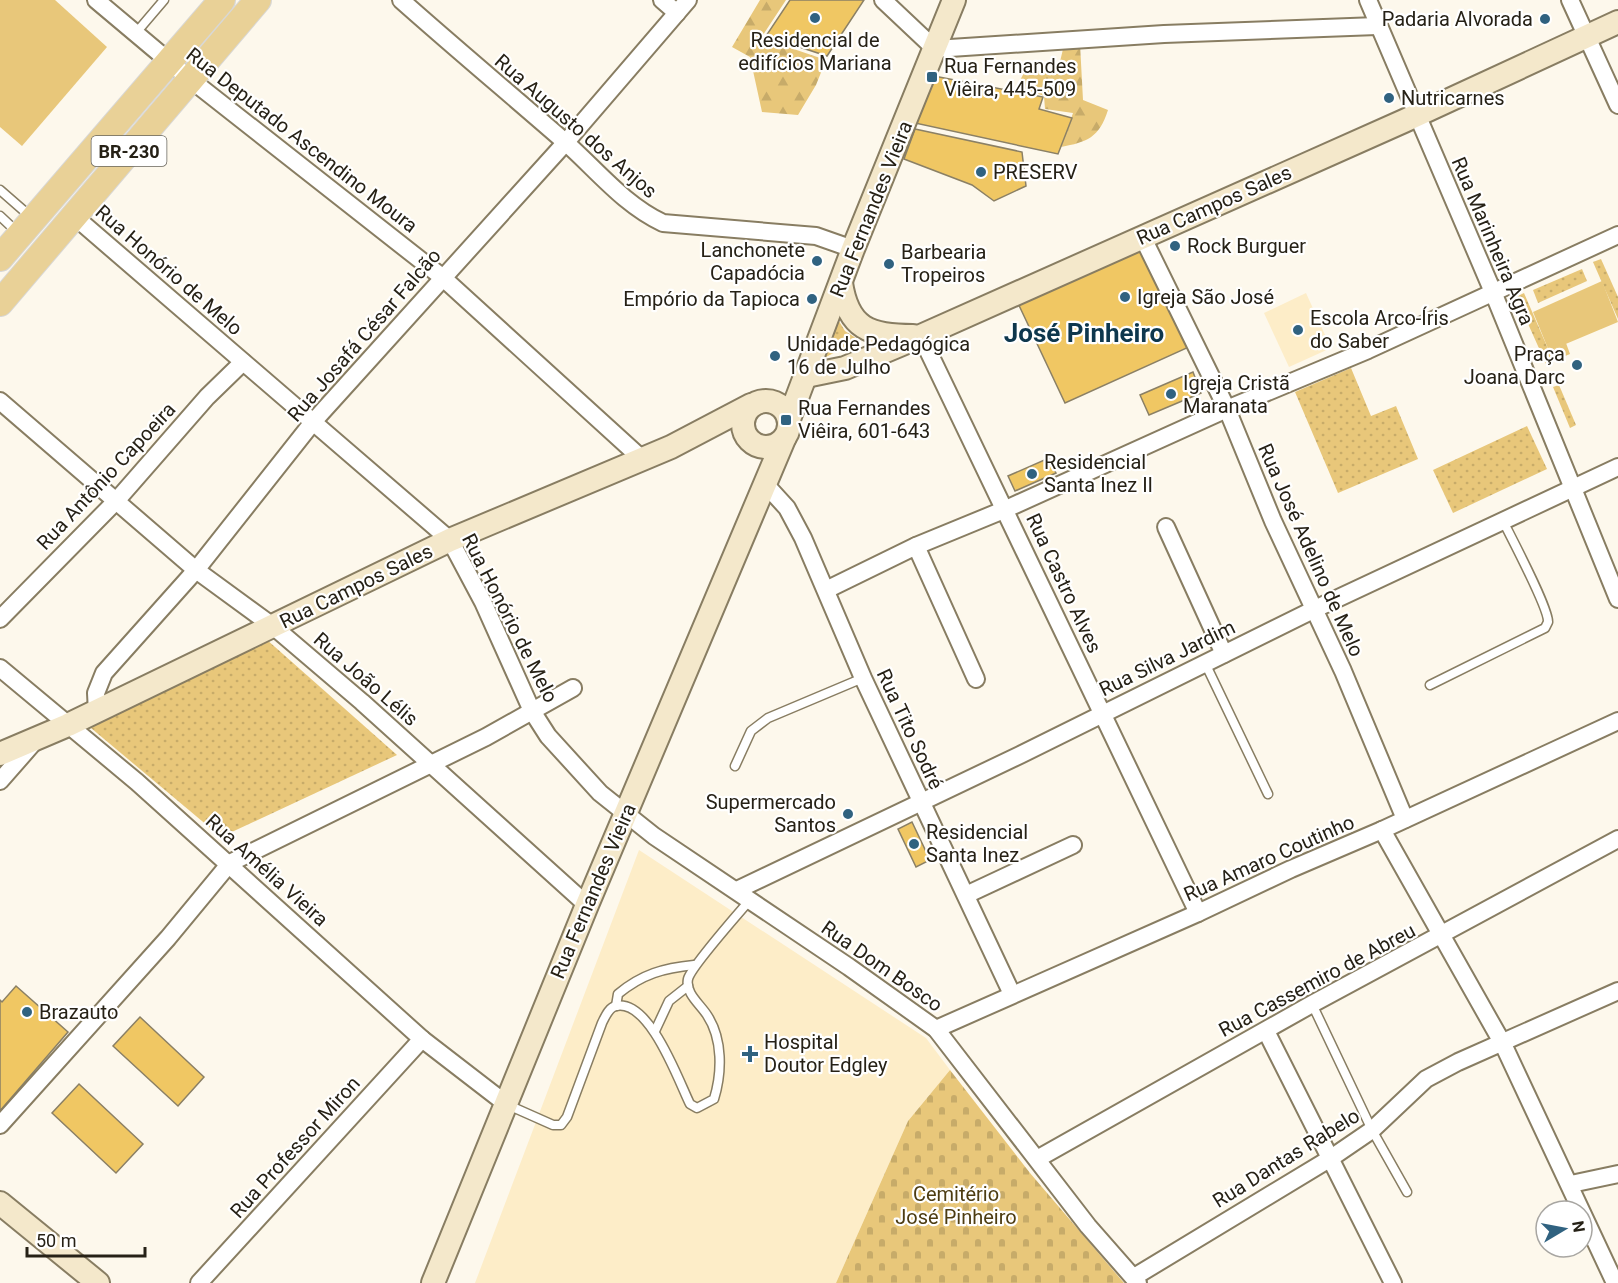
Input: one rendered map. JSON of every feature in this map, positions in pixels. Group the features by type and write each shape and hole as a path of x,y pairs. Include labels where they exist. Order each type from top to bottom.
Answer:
{"main road":[{"name":"BR-230","path":"0,258 222,0"},
{"name":"BR-230","path":"0,303 258,0"}],"street":[{"name":"Rua Deputado Ascendino Moura","path":"96,0 189,79 442,277 642,459"},
{"name":"Rua Augusto dos Anjos","path":"401,0 566,142 643,214 663,223 816,236 853,249"},
{"path":"662,0 677,14"},
{"name":"Rua Josafá César Falcão","path":"96,712 96,693 104,673 196,570 314,422 442,277 566,142 688,0"},
{"path":"883,0 935,49 1164,34 1377,26"},
{"name":"Rua Fernandes Vieira","path":"433,1283 587,905 761,492 853,249 954,0"},
{"name":"Rua Marinheira Agra","path":"1368,0 1377,26 1493,292 1618,599"},
{"path":"1570,0 1618,105"},
{"name":"Rua Campos Sales","path":"0,754 41,735 68,726 450,540 671,447 713,423 805,378 845,368 921,336 1416,115 1618,22"},
{"name":"Rua Honório de Melo","path":"74,216 450,540 483,602 532,711 548,736 600,793 626,813"},
{"path":"826,590 916,546 1006,509 1227,409 1368,350 1618,235"},
{"name":"Rua José Adelino de Melo","path":"1142,236 1227,409 1273,521 1315,609 1405,819"},
{"path":"841,283 847,309 869,331 881,336 921,336"},
{"name":"Rua Castro Alves","path":"921,336 1198,913"},
{"name":"Rua Antônio Capoeira","path":"0,619 117,501 207,398 243,362"},
{"name":"Rua João Lélis","path":"0,401 196,570 274,627 429,762 587,905"},
{"path":"713,423 748,436 766,447 786,429 782,406 775,402 756,403 743,419 748,436"},
{"name":"Rua Fernandes Vieira","path":"748,436 761,492"},
{"name":"Rua Silva Jardim","path":"743,895 1103,712 1315,609 1618,467"},
{"name":"Rua Tito Sodré","path":"761,492 793,517 863,678 1011,994"},
{"path":"1166,526 1224,654"},
{"path":"916,546 976,679"},
{"name":"Rua Amélia Vieira","path":"0,668 230,863 422,1040 505,1103"},
{"path":"0,1125 168,938 230,863 532,711 573,688"},
{"name":"Rua Amaro Coutinho","path":"936,1029 1198,913 1291,868 1382,830 1618,721"},
{"path":"0,781 41,735"},
{"name":"Rua Dom Bosco","path":"626,813 654,836 936,1029 1088,1226 1136,1280"},
{"path":"1382,830 1440,937 1503,1044 1571,1184 1615,1283"},
{"name":"Rua Cassemiro de Abreu","path":"1037,1159 1312,1004 1618,839"},
{"path":"966,895 1073,845"},
{"name":"Rua Dantas Rabelo","path":"1136,1280 1372,1130 1426,1079 1458,1062 1618,991"},
{"path":"1266,1031 1393,1283"},
{"name":"Rua Professor Miron","path":"199,1283 422,1040"},
{"path":"1571,1184 1618,1174"},
{"path":"0,1203 98,1283"}],"lane":[{"path":"135,34 164,0"},
{"path":"0,190 26,227"},
{"path":"0,216 26,227"},
{"path":"1430,685 1545,628 1548,622 1545,604 1534,588 1503,521"},
{"path":"1205,663 1268,794"},
{"path":"735,766 752,731 768,718 863,678"},
{"path":"656,1031 669,1001 688,986 694,965 743,895"},
{"path":"616,1006 618,994 639,979 666,968 694,965"},
{"path":"505,1103 553,1125 561,1125 567,1118 602,1023 610,1009 616,1006 624,1006 638,1014 656,1031 690,1104 698,1108 714,1099 720,1082 717,1040 708,1016 688,986"},
{"path":"1312,1004 1372,1130 1407,1192"}],"shaded area":[{"name":"Escola Arco-Íris do Saber","path":"1306,293 1331,348 1289,367 1264,313"},
{"name":"Hospital Doutor Edgley","path":"639,850 926,1038 950,1070 908,1121 836,1283 475,1283"}],"green space":[{"path":"0,0 55,0 107,47 22,146 0,127"},
{"path":"760,0 786,0 761,38 826,60 816,85 798,115 762,112 750,57 732,47"},
{"path":"1080,44 1083,100 1108,110 1101,127 1091,137 1061,147 1073,113 1045,109 1044,96 1017,86 1026,69 1057,74 1064,45"},
{"path":"1601,259 1618,297 1618,319 1593,262"},
{"path":"1582,269 1587,281 1538,303 1533,290"},
{"path":"1602,281 1618,322 1549,351 1533,312"},
{"path":"1524,293 1549,351 1566,343 1570,354 1546,364 1516,297"},
{"path":"837,318 845,331 859,340 822,359"},
{"path":"1351,368 1371,416 1396,406 1418,459 1338,493 1295,392"},
{"path":"1559,385 1576,425 1570,428 1553,387"},
{"path":"1527,426 1547,469 1453,513 1433,470"},
{"path":"266,639 397,755 221,837 85,723"},
{"name":"Cemitério José Pinheiro","path":"950,1070 1030,1173 1124,1283 836,1283 908,1121"}],"building":[{"name":"Residencial de edifícios Mariana","path":"790,0 864,0 827,56 766,36"},
{"path":"934,76 1043,97 1039,109 1072,118 1058,154 915,123"},
{"name":"PRESERV","path":"915,129 1022,152 1026,186 994,201 972,185 904,159"},
{"path":"1141,243 1189,347 1065,403 1016,299"},
{"name":"Igreja Cristã Maranata","path":"1193,372 1201,393 1149,415 1140,395"},
{"name":"Residencial Santa Inez II","path":"1049,458 1056,473 1015,491 1008,476"},
{"name":"Residencial Santa Inez","path":"912,822 930,860 916,867 898,829"},
{"path":"16,986 68,1032 0,1111 0,1000 2,1002"},
{"path":"140,1017 204,1077 178,1106 113,1046"},
{"path":"79,1084 143,1144 116,1173 52,1113"}],"place":[{"name":"Residencial de edifícios Mariana","path":"815,18"},
{"name":"Padaria Alvorada","path":"1545,19"},
{"name":"Rua Fernandes Viêira, 445-509","path":"932,77"},
{"name":"Nutricarnes","path":"1389,98"},
{"name":"PRESERV","path":"981,172"},
{"name":"Rock Burguer","path":"1175,246"},
{"name":"Lanchonete Capadócia","path":"817,261"},
{"name":"Barbearia Tropeiros","path":"889,264"},
{"name":"Igreja São José","path":"1125,297"},
{"name":"Empório da Tapioca","path":"812,299"},
{"name":"Escola Arco-Íris do Saber","path":"1298,330"},
{"name":"Unidade Pedagógica 16 de Julho","path":"775,356"},
{"name":"Praça Joana Darc","path":"1577,365"},
{"name":"Igreja Cristã Maranata","path":"1171,394"},
{"name":"Rua Fernandes Viêira, 601-643","path":"786,420"},
{"name":"Residencial Santa Inez II","path":"1032,474"},
{"name":"Supermercado Santos","path":"848,814"},
{"name":"Residencial Santa Inez","path":"914,844"},
{"name":"Brazauto","path":"27,1012"},
{"name":"Hospital Doutor Edgley","path":"750,1054"}],"district":[{"name":"José Pinheiro","path":"1084,333"}]}
